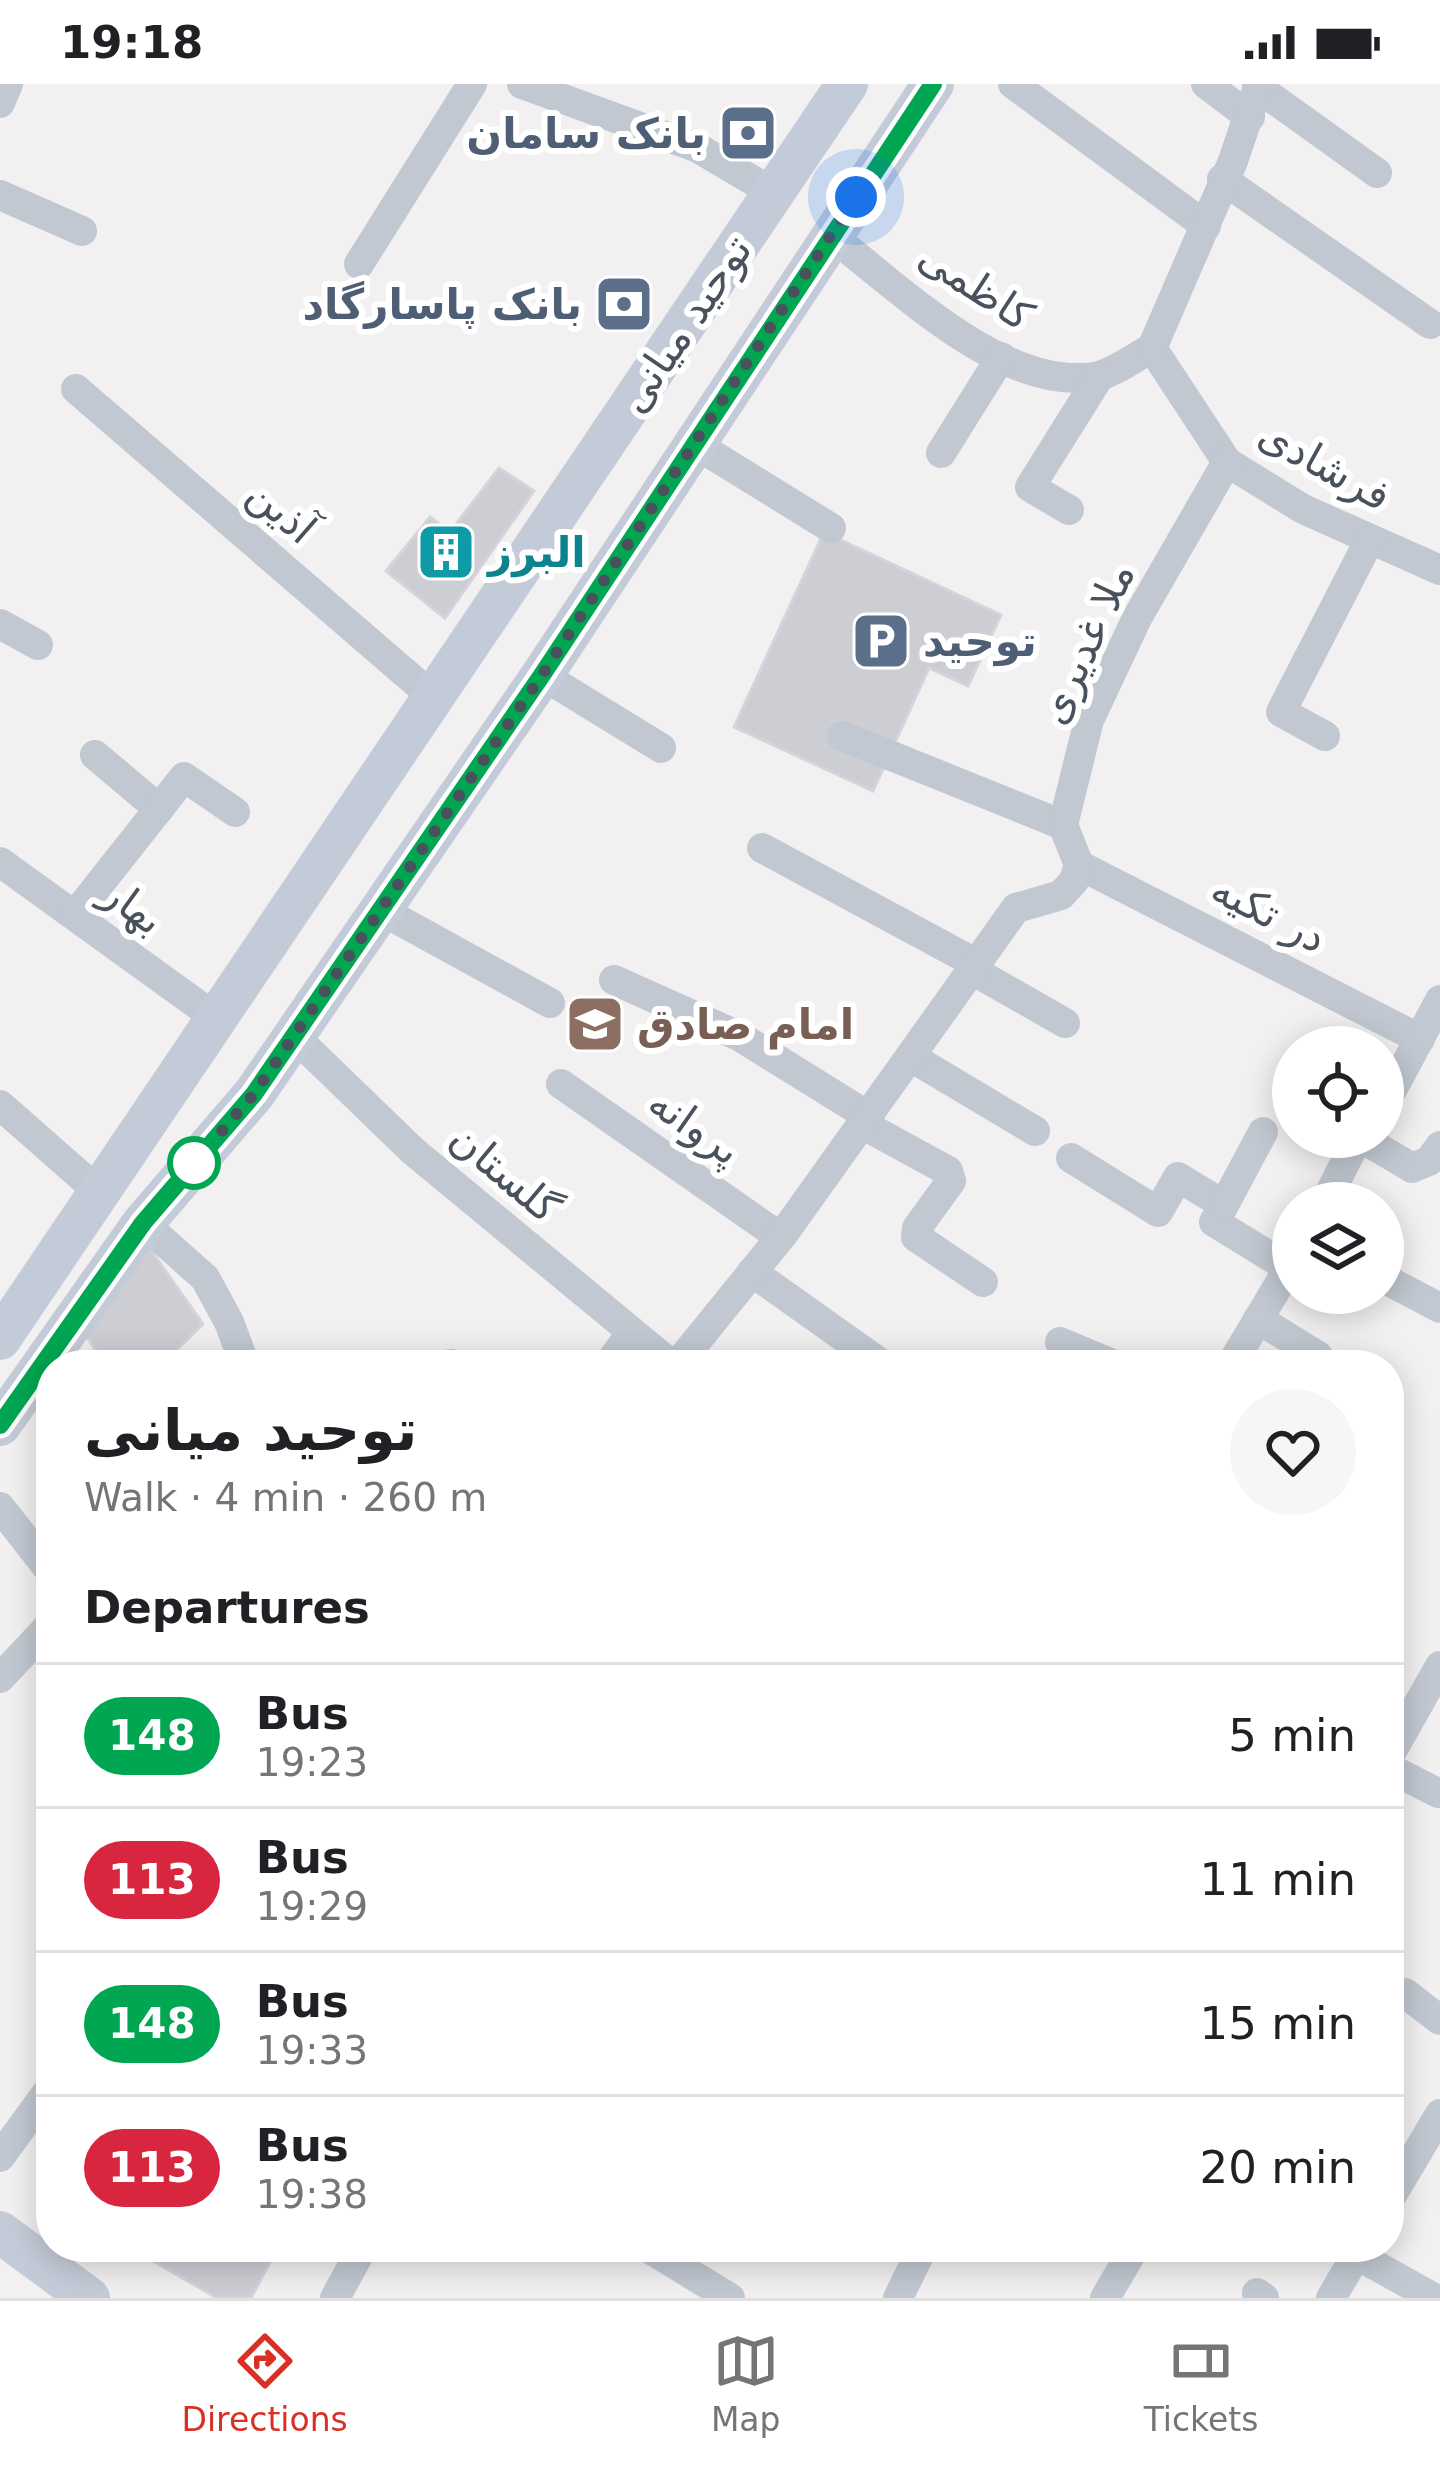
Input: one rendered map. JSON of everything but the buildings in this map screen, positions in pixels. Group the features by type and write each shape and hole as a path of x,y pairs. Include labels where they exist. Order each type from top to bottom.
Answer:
{"main road":[{"name":"توحید میانی","path":"0,1340 847,84"},
{"name":"توحید میانی","path":"0,1425 17,1368 254,1094 542,675 933,84"},
{"path":"0,2232 36,2259"},
{"path":"40,2262 89,2298"},
{"path":"0,2267 41,2298"}],"street":[{"path":"0,103 8,84"},
{"path":"359,264 472,84"},
{"path":"521,84 698,148 774,193"},
{"path":"1013,84 1206,226"},
{"path":"1206,84 1255,96 1377,173"},
{"path":"1069,510 1030,487 1099,377 1152,347 1206,226 1255,96"},
{"path":"1222,179 1430,324"},
{"path":"0,195 82,231"},
{"name":"کاظمی","path":"830,235 976,346 1051,378 1099,377"},
{"name":"فرشادی","path":"1152,347 1227,462 1303,509 1370,539 1438,561"},
{"path":"941,453 1001,357"},
{"name":"آذین","path":"76,389 434,697"},
{"path":"694,445 831,528"},
{"name":"ملا غدیری","path":"1064,825 1089,719 1137,618 1227,462"},
{"path":"1325,736 1281,712 1370,539"},
{"path":"0,624 38,645"},
{"path":"542,675 661,748"},
{"path":"687,1350 780,1238 1016,908 1060,895 1079,865 1064,825 842,736"},
{"path":"95,755 160,809"},
{"path":"75,915 184,777 235,812"},
{"path":"762,848 1065,1023"},
{"name":"بهار","path":"0,862 216,1018"},
{"name":"در تکیه","path":"1079,865 1420,1039"},
{"path":"379,909 550,1003"},
{"path":"614,980 739,1036 948,1171 951,1181 917,1228 916,1237 982,1282"},
{"path":"1404,1068 1440,1000"},
{"name":"گلستان","path":"293,1035 413,1151 655,1350"},
{"path":"911,1057 1035,1131"},
{"name":"پروانه","path":"561,1084 780,1238"},
{"path":"0,1106 99,1192"},
{"path":"1263,1132 1214,1222 1272,1254"},
{"path":"1395,1158 1412,1168 1429,1161 1440,1146"},
{"path":"1071,1158 1158,1212 1178,1177 1224,1205"},
{"path":"143,1223 205,1278 238,1350"},
{"path":"752,1272 835,1350"},
{"path":"1404,1289 1440,1308"},
{"path":"1240,1350 1272,1295"},
{"path":"1258,1318 1309,1350"},
{"path":"619,1350 632,1332"},
{"path":"1060,1342 1079,1350"},
{"path":"0,1508 36,1553"},
{"path":"0,1678 36,1652"},
{"path":"1404,1730 1440,1666"},
{"path":"1404,1776 1438,1793"},
{"path":"1406,1993 1440,2020"},
{"path":"0,2157 36,2108"},
{"path":"1404,2175 1440,2114"},
{"path":"335,2298 355,2262"},
{"path":"675,2262 730,2298"},
{"path":"898,2298 916,2262"},
{"path":"1105,2298 1126,2262"},
{"path":"1331,2298 1352,2262"},
{"path":"1377,2262 1434,2298"}],"bus line":[{"name":"148","path":"53,1350 143,1223 254,1094 542,675 933,84"},
{"name":"148","path":"0,1425 36,1374"}],"place":[{"name":"بانک سامان","path":"748,133"},
{"name":"بانک پاسارگاد","path":"624,304"},
{"name":"البرز","path":"446,552"},
{"name":"توحید","path":"881,641"},
{"name":"امام صادق","path":"595,1024"}],"route":[{"path":"194,1163 254,1094 542,675 856,197"}]}
